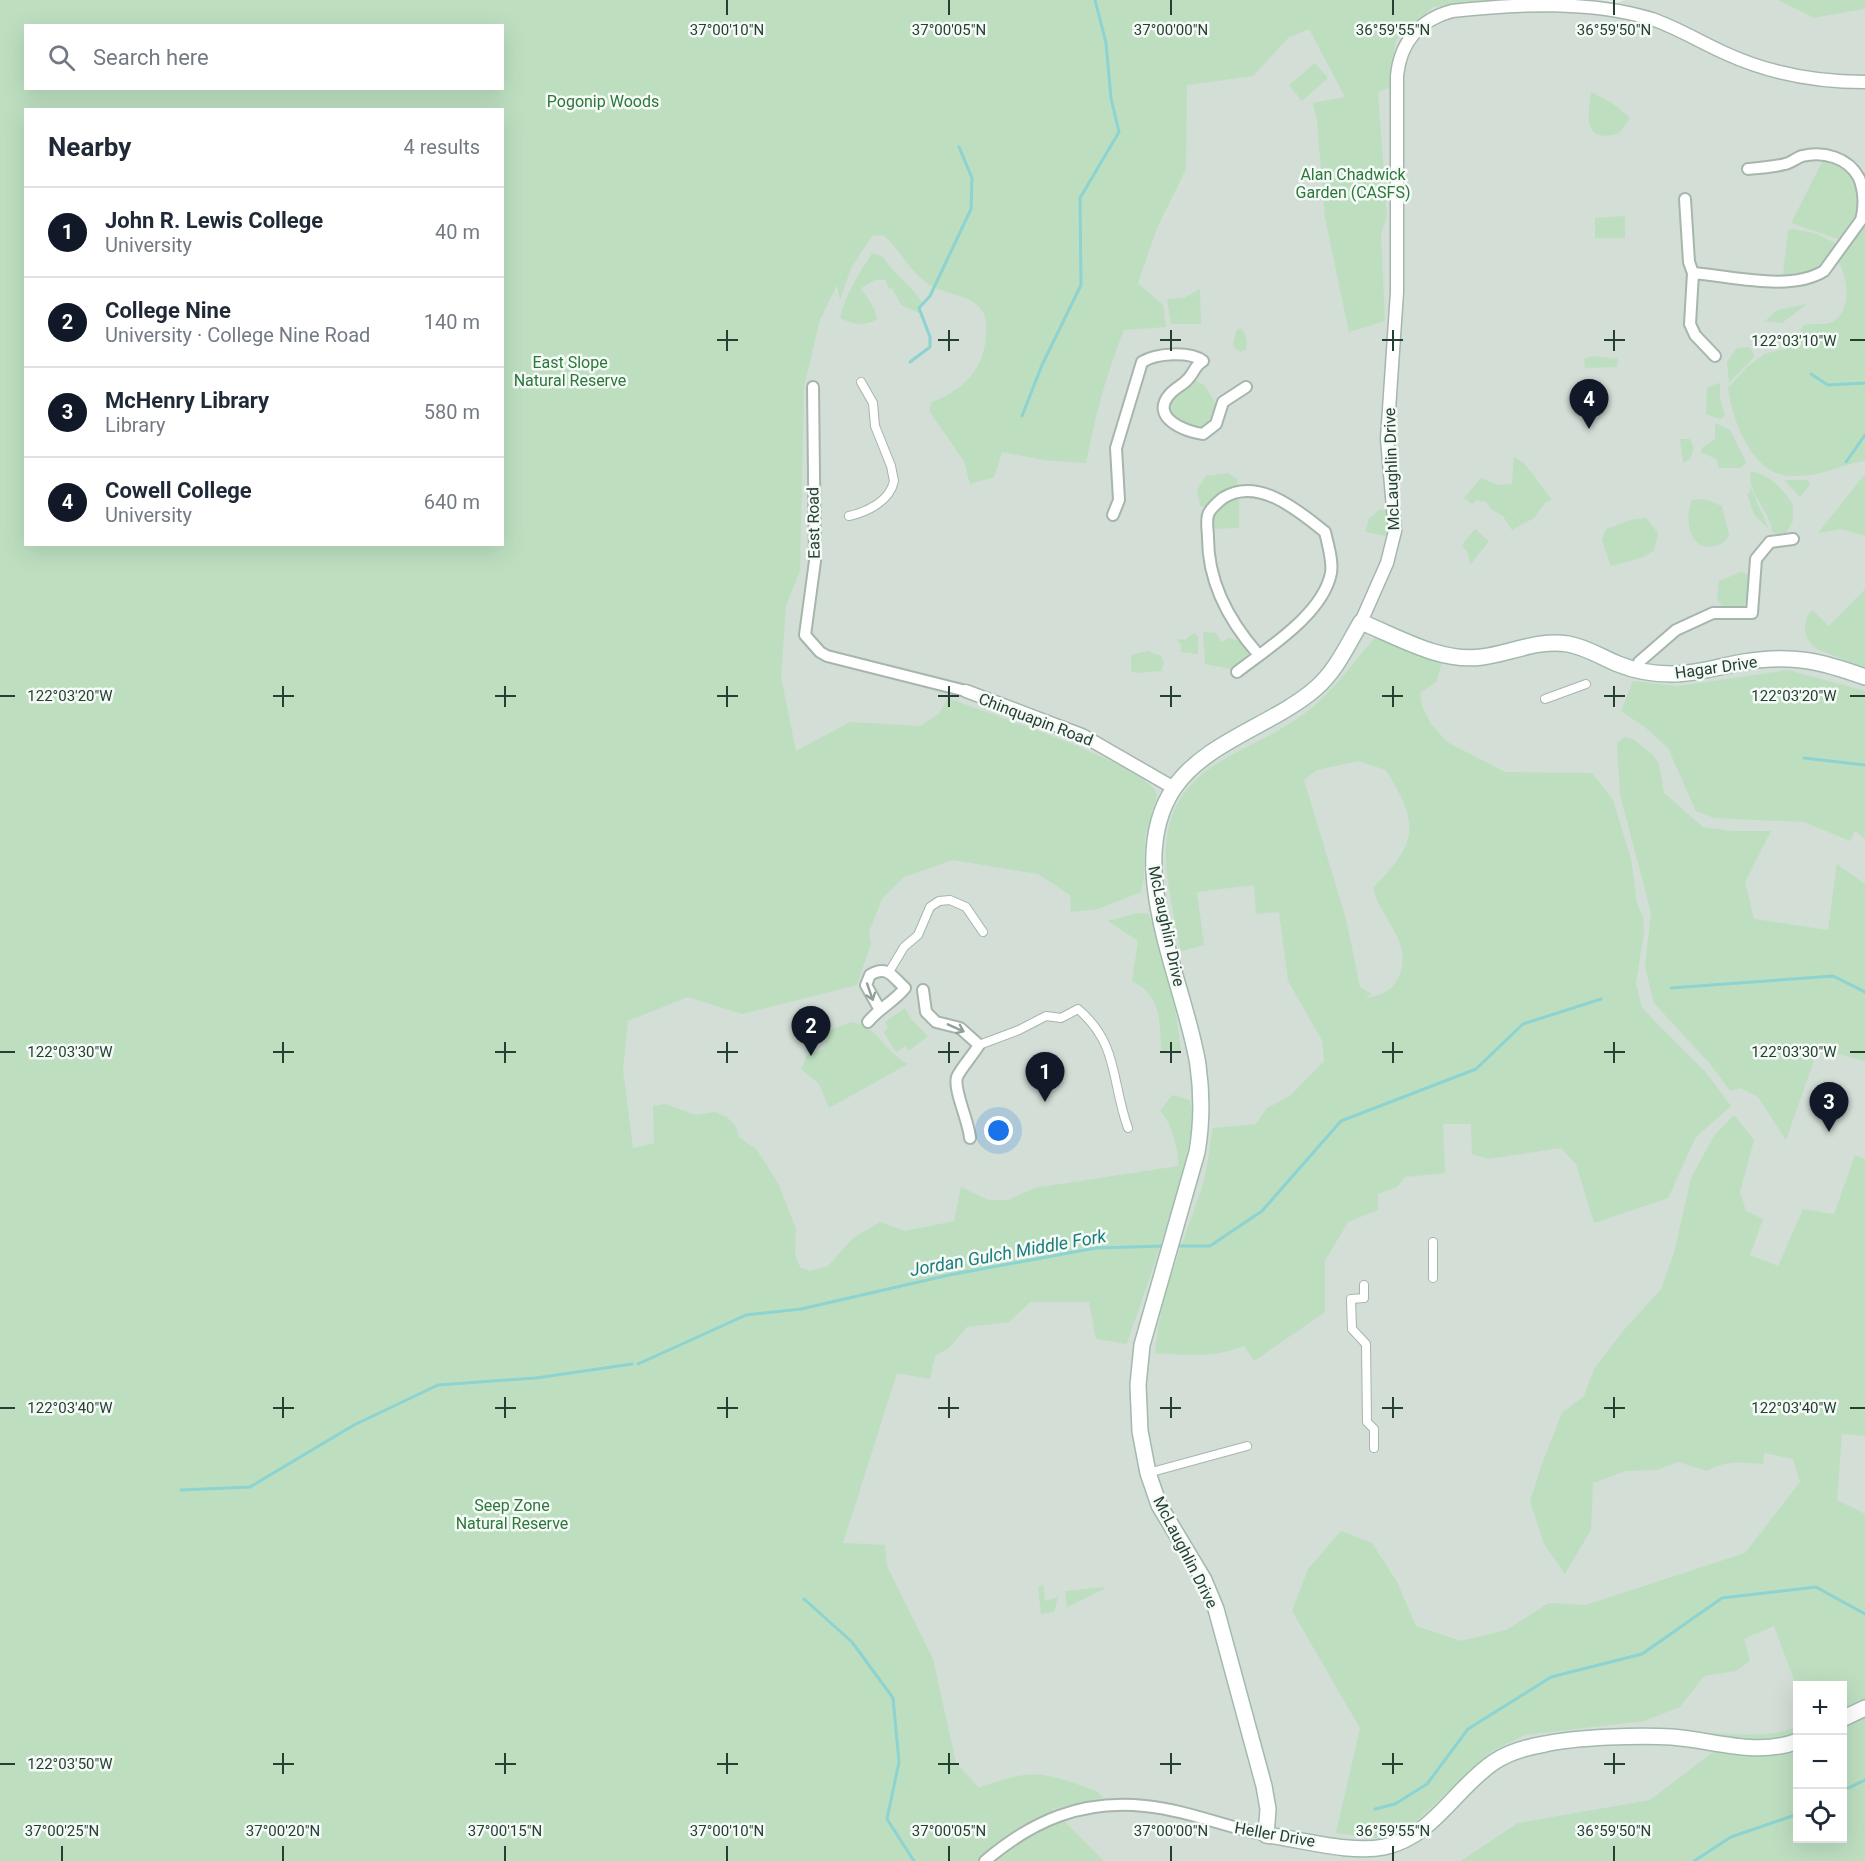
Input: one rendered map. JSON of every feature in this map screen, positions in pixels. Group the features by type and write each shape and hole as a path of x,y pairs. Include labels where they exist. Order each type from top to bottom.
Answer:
{"main road":[{"name":"Hagar Drive","path":"1361,622 1437,653 1462,658 1482,657 1533,645 1560,643 1577,645 1618,664 1654,672 1683,673 1747,662 1798,658 1822,662 1865,677"},
{"name":"McLaughlin Drive","path":"1266,1834 1268,1809 1264,1786 1216,1609 1204,1580 1159,1505 1148,1473 1140,1431 1138,1385 1140,1351 1200,1136 1201,1102 1198,1069 1157,894 1152,861 1156,830 1174,788 1193,766 1315,689 1339,661 1361,622"},
{"path":"1847,1717 1865,1708"},
{"name":"Heller Drive","path":"1266,1834 1352,1847 1376,1848 1398,1843 1414,1835 1439,1816 1494,1762 1521,1750 1547,1743 1665,1737 1747,1747 1773,1747 1793,1742"}],"street":[{"name":"McLaughlin Drive","path":"1361,622 1387,563 1395,531 1387,439 1397,292 1398,62 1408,40 1427,21 1440,14 1465,10 1595,6 1651,18 1727,54 1771,70 1820,80 1865,82"},
{"path":"1693,273 1773,281 1818,275 1824,271 1858,226 1863,213 1862,186 1854,171 1840,159 1814,154 1799,157 1788,164 1748,169"},
{"path":"1685,199 1689,262 1693,273 1692,331 1714,356"},
{"path":"1113,515 1119,500 1116,448 1139,366 1146,359 1164,356 1194,356 1203,361 1165,401 1164,412 1172,424 1203,434 1216,424 1223,402 1246,387"},
{"path":"849,516 864,512 884,498 894,481 891,466 875,426 873,403 861,382"},
{"name":"East Road","path":"813,387 814,561 806,635 820,652"},
{"path":"1237,672 1314,607 1324,593 1331,572 1325,532 1285,503 1252,491 1239,491 1219,501 1208,515 1208,553 1216,585 1229,617 1258,654"},
{"path":"1640,662 1677,630 1713,612 1752,613 1756,560 1770,542 1793,539"},
{"name":"Chinquapin Road","path":"820,652 842,661 966,691 1082,735 1174,788"},
{"path":"1545,699 1586,684"},
{"path":"890,972 903,947 918,935 930,907 939,901 950,900 966,907 983,932"},
{"path":"868,1022 880,1010 891,1004 905,988 890,972 879,970 867,980 867,990 880,1010"},
{"path":"923,990 926,1012 936,1022 960,1028 979,1045"},
{"path":"970,1138 969,1120 957,1091 957,1077 979,1045 1019,1030 1046,1016 1061,1018 1078,1009 1102,1033 1113,1062 1119,1102 1128,1128"},
{"path":"1433,1242 1433,1278"},
{"path":"1364,1285 1364,1298 1352,1299 1352,1329 1366,1344 1367,1422 1374,1430 1374,1448"},
{"path":"1148,1473 1246,1446"},
{"name":"Heller Drive","path":"985,1861 1029,1827 1067,1812 1111,1805 1146,1806 1168,1810 1266,1834"}],"shaded area":[{"path":"986,0 1600,0 1617,3 1624,0 1777,0 1814,18 1865,9 1865,1861 0,1861 0,297 24,525 24,546 504,546 504,222 908,153"}],"green space":[{"path":"0,0 1548,0 1433,7 1396,40 1389,88 1378,92 1387,215 1381,235 1385,321 1349,332 1325,218 1317,121 1313,103 1345,97 1309,29 1288,38 1253,76 1187,85 1186,169 1157,228 1138,283 1163,305 1166,327 1124,330 1102,396 1086,463 1044,460 1002,452 994,477 970,484 964,461 929,411 932,402 963,384 977,367 985,346 984,315 980,308 971,301 929,285 883,235 872,236 851,268 840,300 837,285 820,320 804,387 800,571 786,606 781,677 796,751 850,722 920,726 939,714 948,698 1063,740 1127,769 1148,783 1157,795 1145,839 1144,877 1141,892 1098,909 1071,912 1070,895 1038,874 953,860 904,877 882,899 869,932 871,944 857,985 742,1014 688,997 628,1021 623,1070 633,1148 654,1143 653,1106 665,1104 696,1115 715,1112 727,1117 735,1125 740,1138 757,1150 779,1185 796,1229 795,1255 800,1267 810,1271 828,1266 853,1238 880,1222 905,1231 954,1221 961,1187 988,1200 1008,1200 1034,1188 1178,1166 1174,1137 1160,1111 1172,1095 1190,1100 1192,1120 1180,1182 1127,1344 1096,1339 1089,1302 1030,1302 1009,1322 967,1327 949,1348 935,1356 930,1379 897,1373 843,1543 885,1545 887,1566 933,1659 956,1763 979,1788 1013,1777 1039,1775 1065,1780 1098,1792 1103,1798 1052,1809 1104,1861 0,1861"},
{"path":"1777,0 1865,0 1865,9 1814,18"},
{"path":"1315,63 1328,78 1302,101 1289,85"},
{"path":"1591,92 1612,103 1630,118 1619,133 1607,136 1593,131 1589,118"},
{"path":"1824,158 1845,167 1851,173 1859,197 1859,219 1840,240 1791,223"},
{"path":"1865,213 1865,461 1811,475 1778,474 1764,466 1742,436 1733,412 1728,388 1746,368 1764,354 1792,347 1803,326 1829,323 1839,317 1846,302 1846,283 1837,260"},
{"path":"1625,216 1625,238 1595,238 1595,218"},
{"path":"1792,229 1815,233 1837,244 1821,270 1783,275 1788,231"},
{"path":"872,253 883,257 918,297 922,303 919,313 901,305 885,280 875,280 861,288 874,308 877,319 873,322 858,324 840,318 849,293"},
{"path":"1200,289 1201,324 1171,324 1167,299 1184,298"},
{"path":"1807,304 1782,323 1765,321 1777,310"},
{"path":"1240,328 1246,335 1247,344 1246,350 1240,352 1233,346 1236,331"},
{"path":"1749,347 1755,356 1729,383 1727,362 1737,348"},
{"path":"1594,356 1618,359 1617,367 1585,368 1584,359"},
{"path":"1192,379 1204,385 1217,405 1213,424 1200,431 1169,417 1168,399"},
{"path":"1718,383 1725,416 1720,419 1706,414 1707,388"},
{"path":"1715,423 1730,430 1746,462 1741,468 1719,468 1716,459 1701,452 1703,447 1715,439"},
{"path":"1680,439 1690,439 1694,448 1690,459 1683,463"},
{"path":"1514,457 1524,463 1552,500 1546,502 1534,518 1512,530 1503,516 1491,509 1486,502 1477,500 1472,504 1464,498 1481,478 1498,485 1512,484"},
{"path":"1751,472 1763,475 1775,483 1793,505 1793,521 1786,533 1772,532 1768,517 1752,488"},
{"path":"1228,473 1237,479 1237,489 1208,507 1200,506 1197,490 1206,476"},
{"path":"1865,474 1865,536 1841,529 1818,533"},
{"path":"1784,480 1808,480 1810,485 1800,497"},
{"path":"1750,486 1769,529 1754,515 1747,493 1750,493"},
{"path":"1233,497 1239,500 1239,528 1213,529 1215,513"},
{"path":"1704,499 1722,506 1729,535 1723,542 1714,546 1699,544 1694,539 1689,524 1692,500"},
{"path":"1379,510 1388,511 1387,536 1365,532 1369,519"},
{"path":"1646,518 1658,533 1654,550 1644,557 1611,566 1602,540 1606,529 1630,520"},
{"path":"1475,529 1489,541 1470,565 1468,553 1462,545"},
{"path":"1741,572 1749,575 1748,599 1742,608 1723,608 1717,598 1719,581"},
{"path":"1865,589 1865,668 1817,649 1806,636 1805,625 1812,610 1829,626"},
{"path":"1203,632 1216,633 1221,642 1229,638 1243,642 1248,653 1248,660 1236,670 1205,664"},
{"path":"1194,633 1198,636 1198,654 1181,652 1181,644 1176,639 1185,640"},
{"path":"1376,636 1442,663 1436,682 1420,693 1422,706 1431,724 1447,742 1505,772 1592,773 1613,800 1631,859 1637,903 1643,917 1644,933 1636,983 1642,1008 1704,1070 1731,1106 1696,1137 1668,1198 1594,1223 1576,1164 1561,1148 1488,1159 1472,1154 1471,1124 1443,1124 1445,1173 1405,1177 1397,1187 1378,1194 1378,1210 1348,1222 1325,1261 1325,1312 1254,1361 1244,1346 1211,1354 1155,1353 1157,1332 1167,1290 1204,1180 1213,1128 1256,1124 1267,1108 1290,1096 1324,1061 1322,1040 1288,981 1279,912 1256,914 1254,885 1197,892 1204,945 1181,951 1166,866 1166,841 1172,817 1183,795 1202,775 1230,756 1307,712 1324,697","holes":["1358,761 1386,770 1405,805 1409,819 1409,832 1406,845 1399,858 1373,888 1399,941 1402,964 1393,986 1381,994 1365,999 1371,994 1360,987 1346,919 1304,780 1317,770"]},
{"path":"1148,651 1161,656 1164,663 1161,671 1138,673 1131,671 1131,655"},
{"path":"1788,670 1865,691 1865,839 1855,831 1850,841 1804,822 1714,818 1696,811 1668,748 1646,728 1621,711 1633,681 1678,686"},
{"path":"1625,737 1633,739 1653,755 1659,764 1664,793 1703,827 1731,831 1771,831 1745,882 1754,919 1828,930 1837,864 1865,884 1865,1061 1818,1049 1786,1140 1758,1097 1741,1088 1730,1091 1711,1065 1654,1003 1645,967 1651,913 1620,794 1617,743"},
{"path":"1138,913 1148,914 1154,925 1175,1006 1181,1051 1178,1052 1172,1049 1162,1052 1158,1011 1150,995 1132,981 1138,941 1108,921"},
{"path":"905,1008 911,1019 928,1036 909,1051 905,1046 896,1052 884,1033 888,1027 885,1022"},
{"path":"852,1022 869,1029 893,1053 908,1064 829,1108 819,1084 801,1069 808,1054 824,1049 828,1030"},
{"path":"1734,1115 1754,1140 1740,1192 1746,1211 1763,1219 1750,1255 1778,1266 1803,1209 1834,1214 1855,1155 1865,1159 1865,1436 1842,1434 1837,1500 1865,1514 1865,1861 1461,1861 1518,1823 1650,1800 1713,1752 1712,1733 1766,1734 1793,1728 1793,1843 1847,1843 1847,1681 1794,1681 1774,1626 1744,1639 1750,1661 1736,1671 1704,1676 1680,1707 1644,1721 1525,1735 1492,1751 1412,1825 1375,1838 1336,1833 1360,1728 1292,1611 1308,1569 1341,1531 1372,1543 1397,1582 1416,1626 1461,1641 1506,1630 1549,1603 1586,1605 1745,1553 1800,1482 1793,1459 1764,1453 1763,1464 1727,1463 1707,1471 1678,1462 1657,1470 1626,1471 1593,1483 1591,1530 1565,1574 1544,1544 1530,1501 1562,1413 1584,1396 1594,1369 1623,1331 1661,1289 1674,1253 1691,1178 1714,1136"},
{"path":"1043,1584 1045,1601 1058,1597 1054,1612 1041,1614 1038,1588"},
{"path":"1104,1587 1104,1589 1067,1607 1065,1591"}],"waterway":[{"path":"1022,416 1042,365 1081,285 1080,198 1119,132 1111,98 1106,43 1095,0"},
{"path":"910,362 930,347 930,337 919,308 930,296 971,209 972,178 959,147"},
{"path":"1811,374 1828,385 1865,383"},
{"path":"1846,462 1865,435"},
{"path":"1804,758 1865,765"},
{"name":"Jordan Gulch Middle Fork","path":"1671,988 1833,976 1865,992"},
{"name":"Jordan Gulch Middle Fork","path":"1175,1246 1210,1246 1262,1211 1341,1121 1476,1069 1523,1024 1601,999"},
{"name":"Jordan Gulch Middle Fork","path":"638,1364 746,1315 801,1309 949,1275 1096,1248 1165,1246"},
{"name":"Jordan Gulch Middle Fork","path":"181,1490 250,1487 354,1425 438,1385 536,1378 632,1364"},
{"path":"1375,1809 1395,1804 1427,1784 1468,1729 1551,1677 1642,1654 1722,1598 1816,1587 1865,1614"},
{"path":"804,1599 852,1642 893,1698 899,1762 887,1819 914,1861"},
{"path":"1846,1789 1865,1780"},
{"path":"1694,1861 1731,1837 1793,1816"}],"place":[{"name":"Cowell College","path":"1589,429"},
{"name":"College Nine","path":"811,1056"},
{"name":"John R. Lewis College","path":"1045,1102"},
{"name":"McHenry Library","path":"1829,1132"}],"park label":[{"name":"Pogonip Woods","path":"603,101"},
{"name":"Alan Chadwick Garden (CASFS)","path":"1353,183"},
{"name":"East Slope Natural Reserve","path":"570,371"},
{"name":"Seep Zone Natural Reserve","path":"512,1514"}]}
